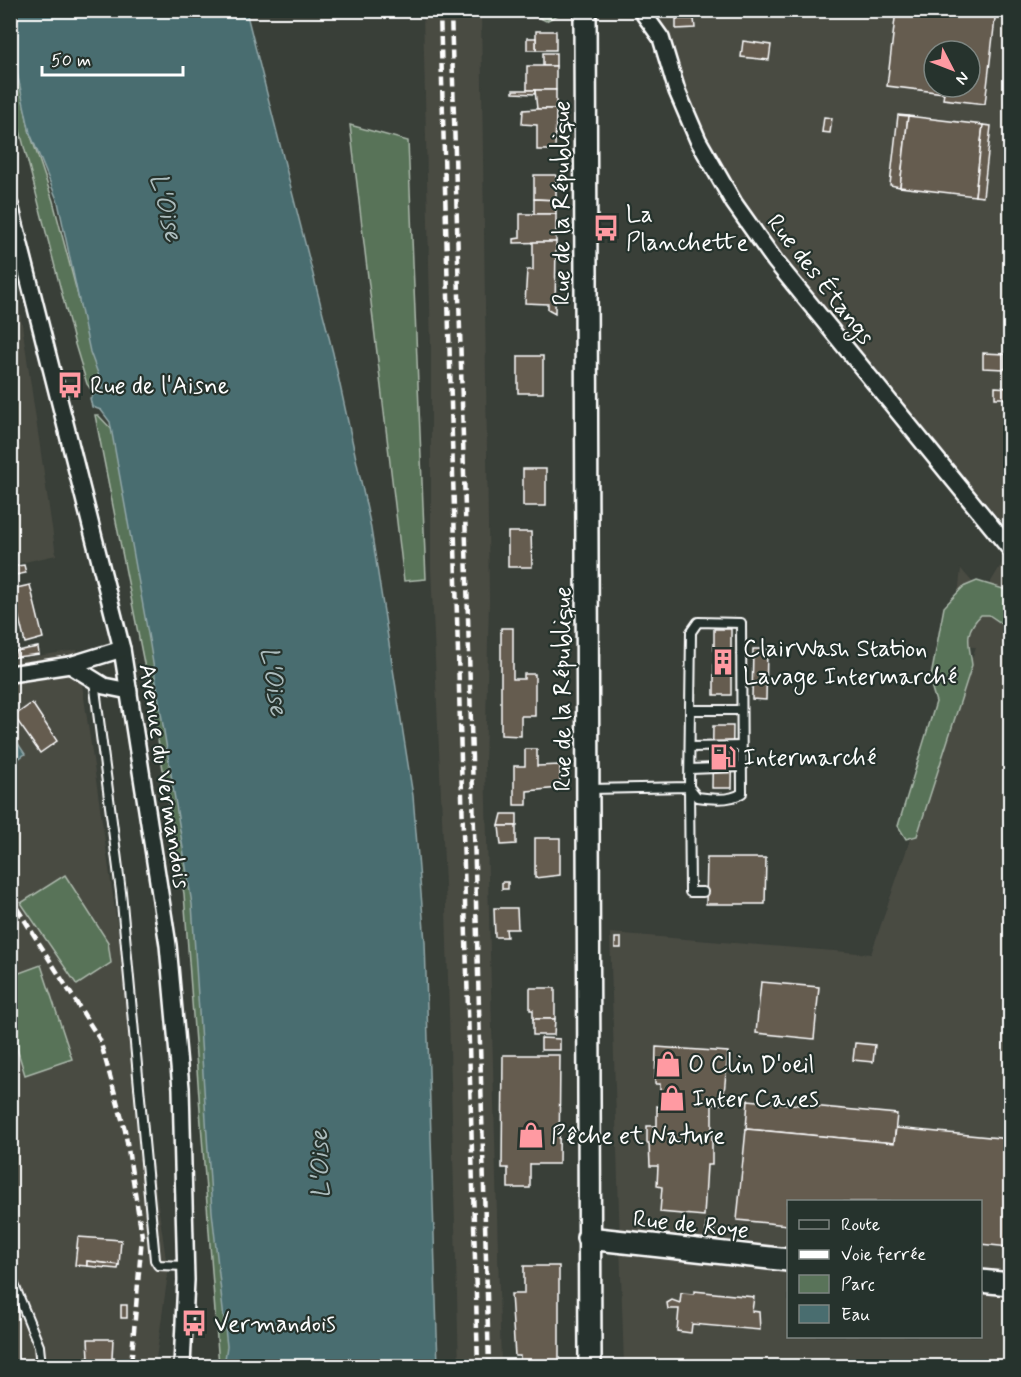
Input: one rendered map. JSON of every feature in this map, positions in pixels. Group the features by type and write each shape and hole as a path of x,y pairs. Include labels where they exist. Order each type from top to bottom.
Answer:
{"main road":[{"name":"Rue de la République","path":"585,10 590,1366"},
{"name":"Rue de Roye","path":"588,1238 787,1260"},
{"path":"982,1281 1011,1284"}],"street":[{"name":"Rue des Étangs","path":"641,10 661,38 677,91 698,141 734,203 775,261 1011,549"},
{"name":"Avenue du Vermandois","path":"10,205 16,251 122,649 168,945 182,1088 186,1266 183,1366"},
{"path":"10,674 70,665 122,649"},
{"path":"70,665 104,686 129,691"}],"lane":[{"path":"689,787 697,797 735,798 742,793 741,623 698,621 691,632 689,787 690,892 703,892"},
{"path":"94,680 121,892 155,1260 158,1265 186,1266"},
{"path":"690,710 741,710"},
{"path":"690,747 741,746"},
{"path":"690,769 742,767"},
{"path":"588,790 689,787"},
{"path":"10,1275 39,1346 41,1366"}],"shaded area":[{"path":"423,11 481,11 489,600 485,765 501,1366 459,1366 446,907 431,568 431,347"},
{"path":"657,11 1010,11 1010,532 769,244 733,192 697,122"},
{"path":"13,264 56,555 11,565 10,265"},
{"path":"1010,550 1010,1366 624,1366 610,933 871,954 976,647 952,646 961,569 983,595"},
{"path":"77,650 168,1273 155,1366 11,1366 10,660"}],"green space":[{"path":"539,10 560,11 558,15 546,21 538,17"},
{"path":"10,36 30,133 53,201 100,379 92,391 87,384 74,341 11,96"},
{"path":"350,125 408,141 426,579 404,581"},
{"path":"95,415 98,415 118,436 200,883 230,1366 219,1366 184,894 152,704"},
{"path":"977,581 1010,591 1010,629 989,615 981,615 969,633 972,665 917,836 906,839 898,826 936,702 930,682 944,607 963,587"},
{"path":"65,875 108,942 111,963 77,985 21,903"},
{"path":"41,965 72,1059 25,1075 11,1029 11,976"}],"water":[{"name":"L'Oise","path":"10,11 246,11 333,353 370,523 413,796 425,942 438,1366 224,1366 227,1346 212,1212 192,904 150,645 110,422 101,410 92,407 90,398 103,387 90,352 58,202 30,133 11,45"},
{"path":"11,733 25,754 10,764"}],"building":[{"path":"705,10 715,10 715,14 705,14"},
{"path":"896,10 996,10 985,104 943,99 982,99 982,39 922,39 922,90 887,86"},
{"path":"676,19 694,19 695,28 676,29"},
{"path":"536,31 556,31 556,50 536,50"},
{"path":"527,38 536,38 536,50 527,50"},
{"path":"743,41 771,45 769,60 741,57"},
{"path":"543,53 556,53 556,66 543,66"},
{"path":"527,66 556,66 556,90 527,90"},
{"path":"513,90 535,90 535,94 513,93"},
{"path":"535,90 556,90 556,109 537,109"},
{"path":"556,109 555,150 537,150 537,125 522,124 523,110"},
{"path":"898,115 908,116 900,187 890,185"},
{"path":"908,116 983,125 975,196 900,187"},
{"path":"824,117 832,118 830,133 822,132"},
{"path":"983,125 991,126 983,197 975,196"},
{"path":"534,175 556,175 556,200 534,199"},
{"path":"534,199 556,200 556,214 534,214"},
{"path":"520,214 556,214 556,242 514,243 514,239 520,238"},
{"path":"533,242 556,242 555,313 548,309 548,304 525,303 527,270 533,270"},
{"path":"983,353 1005,354 1005,369 983,368"},
{"path":"518,356 543,356 543,393 518,393"},
{"path":"995,387 1009,388 1009,398 995,398"},
{"path":"523,469 546,469 546,506 523,506"},
{"path":"508,532 531,532 532,567 508,567"},
{"path":"24,565 26,573 10,576 10,567"},
{"path":"30,585 43,638 25,643 12,589"},
{"path":"501,628 513,628 513,679 524,679 524,674 535,674 535,716 521,716 521,736 501,735"},
{"name":"ClairWash Station Lavage Intermarché","path":"714,629 731,629 731,695 714,695"},
{"path":"14,641 17,657 10,658 10,642"},
{"path":"38,647 39,654 17,657 16,651"},
{"path":"753,649 767,649 766,700 752,699"},
{"path":"32,703 57,741 40,753 14,716"},
{"name":"Intermarché","path":"713,726 733,726 732,788 712,788"},
{"path":"525,749 537,749 537,766 560,765 560,788 527,791 527,805 514,805 514,766 525,766"},
{"path":"502,814 517,814 517,826 499,826"},
{"path":"499,826 516,826 516,844 501,845"},
{"path":"535,838 560,838 560,875 535,878"},
{"path":"707,858 766,858 765,904 706,904"},
{"path":"502,882 508,882 508,889 502,889"},
{"path":"494,908 517,908 518,929 506,929 507,937 495,937"},
{"path":"615,938 621,938 621,948 615,948"},
{"path":"761,982 819,987 814,1039 756,1033"},
{"path":"530,988 555,988 555,1019 533,1019 533,1010 530,1010"},
{"path":"533,1019 555,1019 554,1035 533,1035"},
{"path":"541,1038 560,1039 560,1050 541,1050"},
{"path":"855,1043 875,1045 873,1062 853,1060"},
{"path":"656,1047 728,1052 723,1104 712,1104 712,1165 707,1165 704,1216 660,1212 662,1187 657,1186 658,1166 650,1166 649,1143 647,1143 647,1126 657,1126 657,1106 660,1107 660,1084 655,1084"},
{"path":"503,1055 560,1055 559,1164 530,1164 530,1188 508,1188 508,1168 502,1168"},
{"path":"748,1100 897,1114 894,1143 746,1129"},
{"path":"896,1128 1010,1139 1010,1247 982,1244 982,1200 787,1200 787,1225 737,1220 746,1129 894,1143"},
{"path":"706,1223 715,1224 714,1233 706,1232"},
{"path":"78,1237 121,1240 119,1265 87,1261 87,1266 75,1265"},
{"path":"87,1261 119,1265 118,1269 87,1266"},
{"path":"524,1266 559,1266 559,1366 520,1366 520,1356 515,1356 511,1294 524,1294"},
{"path":"694,1291 754,1297 752,1311 759,1312 760,1330 692,1324 691,1333 677,1331 679,1309 668,1309 667,1303 672,1300 680,1303 681,1293 694,1294"},
{"path":"121,1305 127,1305 127,1318 121,1318"},
{"path":"88,1339 113,1339 112,1358 119,1359 117,1366 83,1366 81,1358 89,1358"}],"railway":[{"path":"440,10 478,1366"},
{"path":"451,10 489,1366"},
{"path":"10,897 100,1040 125,1130 142,1236 131,1366"}],"place":[{"name":"La Planchette","path":"606,228"},
{"name":"Rue de l'Aisne","path":"70,385"},
{"name":"ClairWash Station Lavage Intermarché","path":"723,662"},
{"name":"Intermarché","path":"723,757"},
{"name":"O Clin D'oeil","path":"668,1064"},
{"name":"Inter Caves","path":"672,1098"},
{"name":"Pêche et Nature","path":"531,1135"},
{"name":"Vermandois","path":"194,1323"}]}
